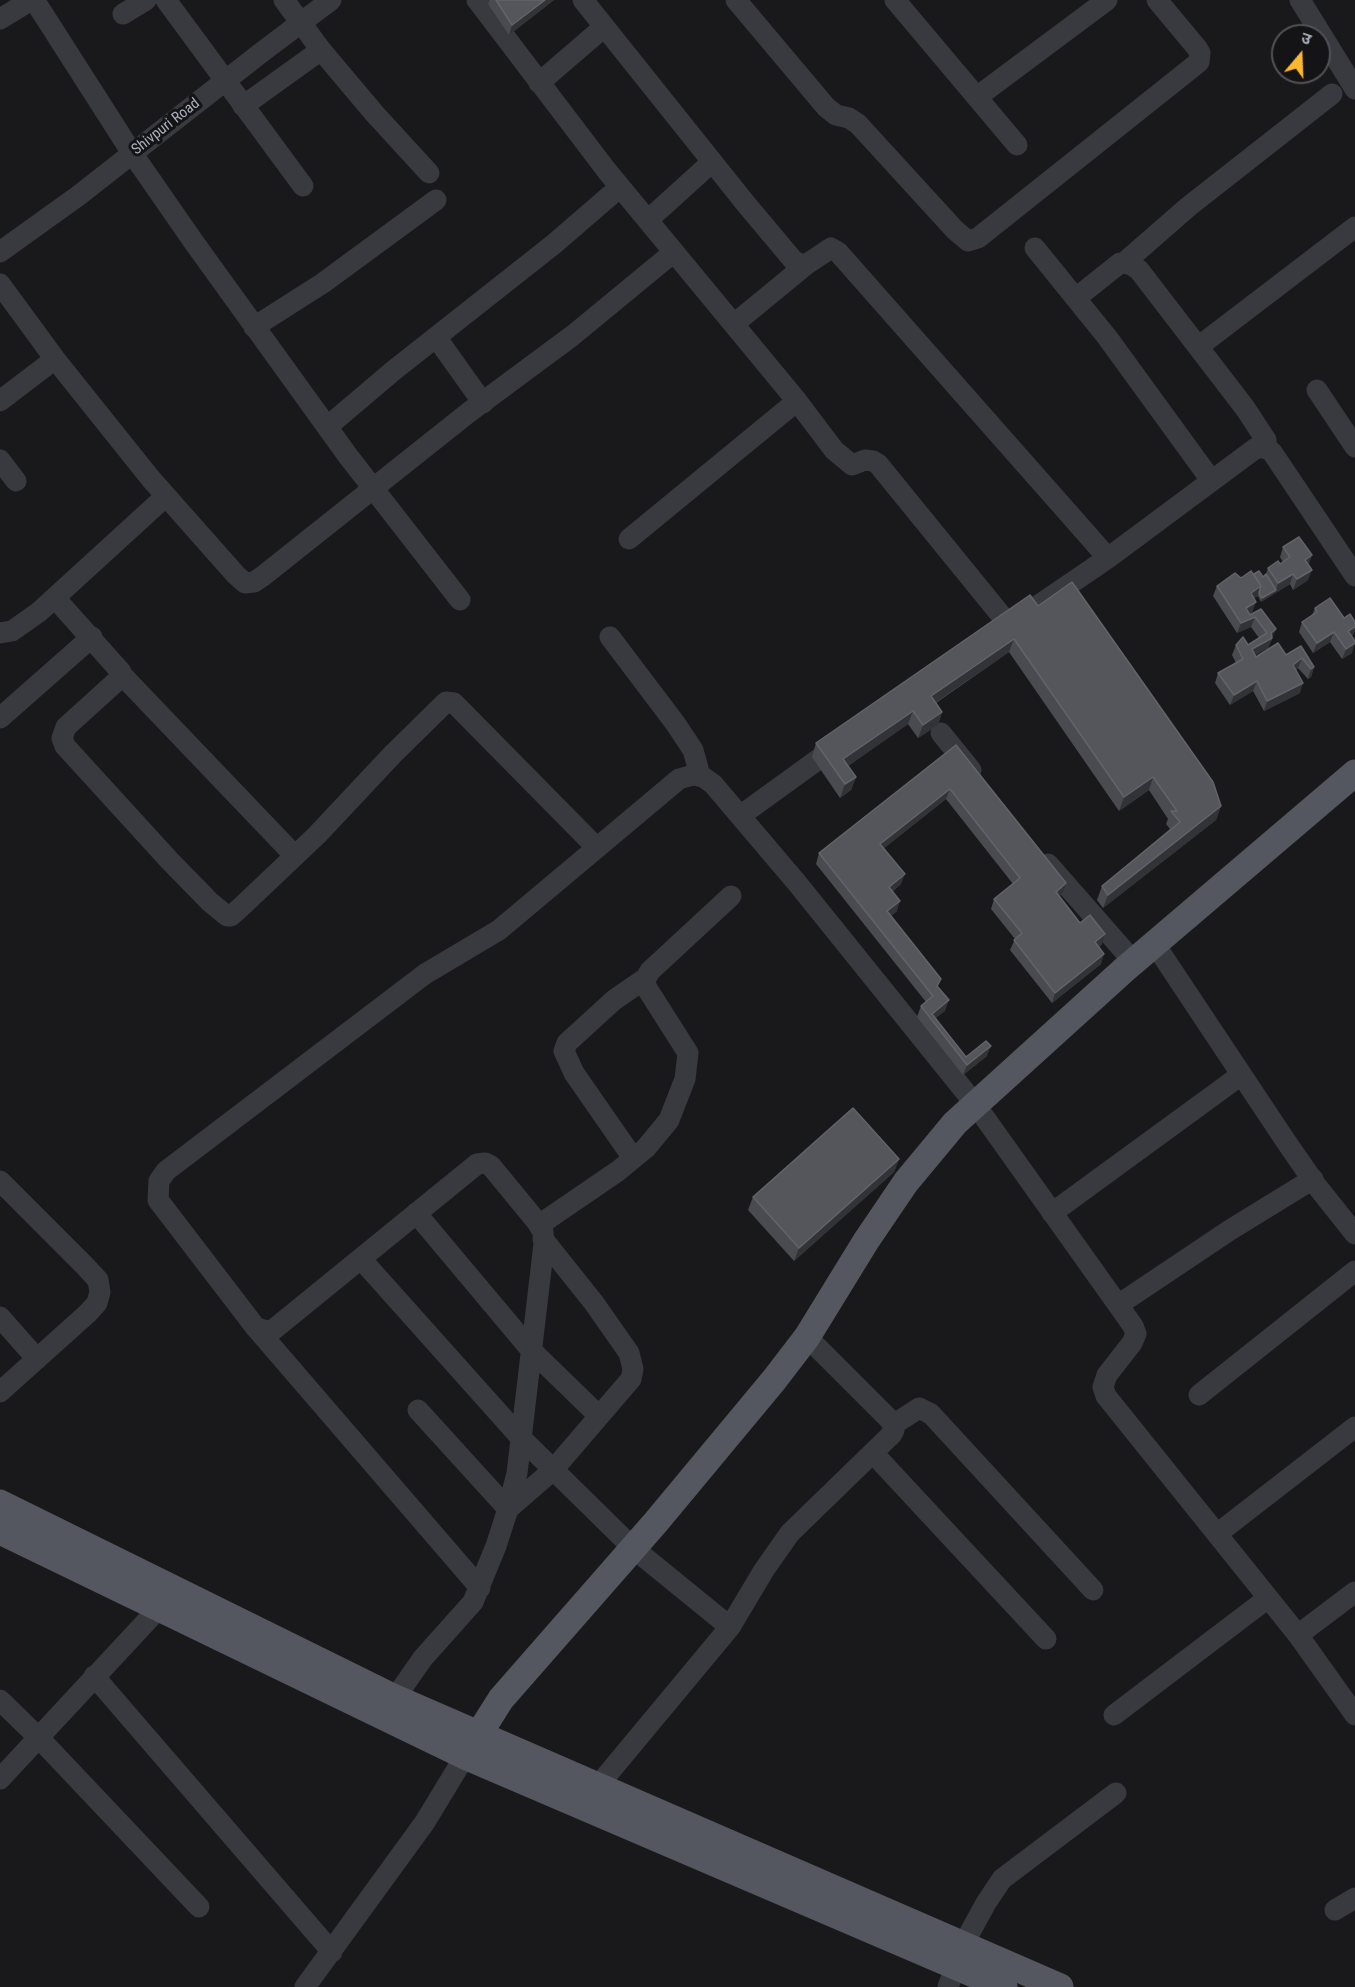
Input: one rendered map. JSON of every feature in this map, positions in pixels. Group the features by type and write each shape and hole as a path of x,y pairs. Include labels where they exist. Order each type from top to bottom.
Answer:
{"main road":[{"path":"471,1746 514,1683 633,1548 774,1380 807,1336 906,1182 943,1137 975,1104 1154,943 1355,772"},
{"path":"0,1503 165,1598 471,1746 773,1875"},
{"path":"0,1531 165,1598 395,1698 471,1746 597,1787 956,1966 1004,1987"},
{"path":"956,1966 1060,1987"}],"street":[{"path":"123,14 146,0"},
{"path":"166,0 303,186"},
{"path":"284,0 321,50 429,173"},
{"name":"Shivpuri Road","path":"0,252 68,203 331,0"},
{"path":"477,0 620,187 797,401 834,450 852,465 865,460 878,464 1001,631 1108,558 1257,448 1272,452 1355,576"},
{"path":"583,0 789,255 800,264 807,264"},
{"path":"736,0 826,107 836,115 849,118 858,124 955,230 968,241 978,238 1199,62 1200,53 1197,48 1157,0"},
{"path":"895,0 1017,145"},
{"path":"977,97 1107,0"},
{"path":"1300,0 1355,89"},
{"path":"0,19 28,2 34,1 38,6 132,153 254,327 327,427 460,600"},
{"path":"539,83 604,27"},
{"path":"243,106 321,50"},
{"path":"1076,298 1120,263 1125,262 1188,207 1332,94"},
{"path":"648,220 712,162"},
{"path":"327,427 554,244 620,187"},
{"path":"254,327 323,284 436,200"},
{"path":"1198,347 1355,227"},
{"path":"734,324 807,264 831,248 838,252 1108,558"},
{"path":"1035,248 1107,337 1211,480"},
{"path":"0,284 55,359 166,496 245,583 254,582 263,576 572,336 674,252"},
{"path":"1125,262 1139,270 1198,347 1260,429 1266,440 1267,449"},
{"path":"436,337 483,403"},
{"path":"0,401 55,359"},
{"path":"1317,390 1355,447"},
{"path":"629,539 797,401"},
{"path":"0,460 16,481"},
{"path":"0,633 12,631 39,612 166,496"},
{"path":"55,598 92,637 122,675 295,856"},
{"path":"0,718 92,637"},
{"path":"610,637 693,750 698,776"},
{"path":"122,675 66,727 62,738 65,746 169,860 227,916 231,916 295,856 446,702 451,702 597,848"},
{"path":"740,816 858,731"},
{"path":"941,733 982,784"},
{"path":"480,1588 256,1328 158,1200 159,1180 166,1171 425,975 499,930 680,779 693,775 713,784 805,892 975,1104 1133,1326 1136,1334 1132,1343 1107,1376 1103,1388 1106,1396 1298,1635 1355,1715"},
{"path":"1032,845 1133,962"},
{"path":"395,1698 423,1658 473,1602 508,1509 517,1473 541,1232 646,1148 669,1120 685,1079 688,1060 685,1046 648,990 645,984 646,978 650,971 731,896"},
{"path":"1154,943 1313,1179 1355,1234"},
{"path":"633,1158 574,1073 564,1051 567,1042 614,1000 646,978"},
{"path":"1052,1213 1242,1075"},
{"path":"256,1328 273,1330 469,1169 477,1164 485,1163 491,1166 594,1303 629,1353 632,1362 631,1379 553,1470 508,1509"},
{"path":"1118,1305 1230,1230 1313,1179"},
{"path":"0,1181 98,1280 100,1292 97,1303 88,1313 0,1392"},
{"path":"417,1213 531,1350 599,1416"},
{"path":"361,1258 520,1438 633,1548 730,1627"},
{"path":"1199,1395 1355,1271"},
{"path":"0,1317 37,1359"},
{"path":"807,1336 893,1425"},
{"path":"893,1425 919,1408 931,1414 1093,1590"},
{"path":"418,1410 508,1509"},
{"path":"597,1787 730,1627 764,1570 790,1533 892,1434 893,1425"},
{"path":"1217,1534 1355,1427"},
{"path":"873,1453 1046,1639"},
{"path":"1298,1635 1355,1593"},
{"path":"0,1779 165,1598"},
{"path":"1114,1715 1268,1598"},
{"path":"94,1676 332,1952"},
{"path":"0,1700 199,1906"},
{"path":"306,1987 425,1822 471,1746"},
{"path":"956,1966 986,1903 1002,1879 1116,1792"},
{"path":"1335,1910 1355,1898"}],"building":[{"path":"496,0 545,0 512,25"},
{"path":"1299,537 1312,555 1305,560 1312,570 1297,579 1293,574 1278,583 1268,568 1290,557 1283,547"},
{"path":"1251,571 1261,586 1251,593 1256,602 1246,608 1250,615 1261,609 1276,629 1271,633 1272,638 1252,649 1256,657 1278,643 1286,655 1301,646 1314,667 1311,669 1302,658 1293,665 1303,683 1267,701 1257,681 1234,695 1218,673 1243,659 1236,645 1243,637 1248,645 1267,633 1255,617 1241,623 1217,586 1235,573 1241,578"},
{"path":"1259,571 1263,577 1266,574 1276,590 1262,598 1259,593 1261,586 1254,574"},
{"path":"1072,582 1213,782 1221,806 1108,895 1102,886 1180,822 1171,811 1177,811 1153,777 1124,797 1014,639 931,696 942,712 923,725 913,711 843,759 856,777 845,784 816,743 1030,595 1038,606"},
{"path":"1330,598 1344,618 1350,614 1355,622 1355,627 1348,631 1355,643 1346,649 1334,632 1317,643 1302,622 1317,612 1315,608"},
{"path":"956,745 1066,883 1056,892 1080,923 1090,915 1105,934 1095,942 1104,954 1055,993 1014,940 1022,933 994,899 1020,878 950,789 880,844 905,874 889,887 900,901 887,911 941,979 937,986 949,1000 932,1014 966,1057 986,1041 991,1046 967,1065 921,1006 933,996 819,853"},
{"path":"853,1108 899,1159 799,1248 753,1197"}]}
